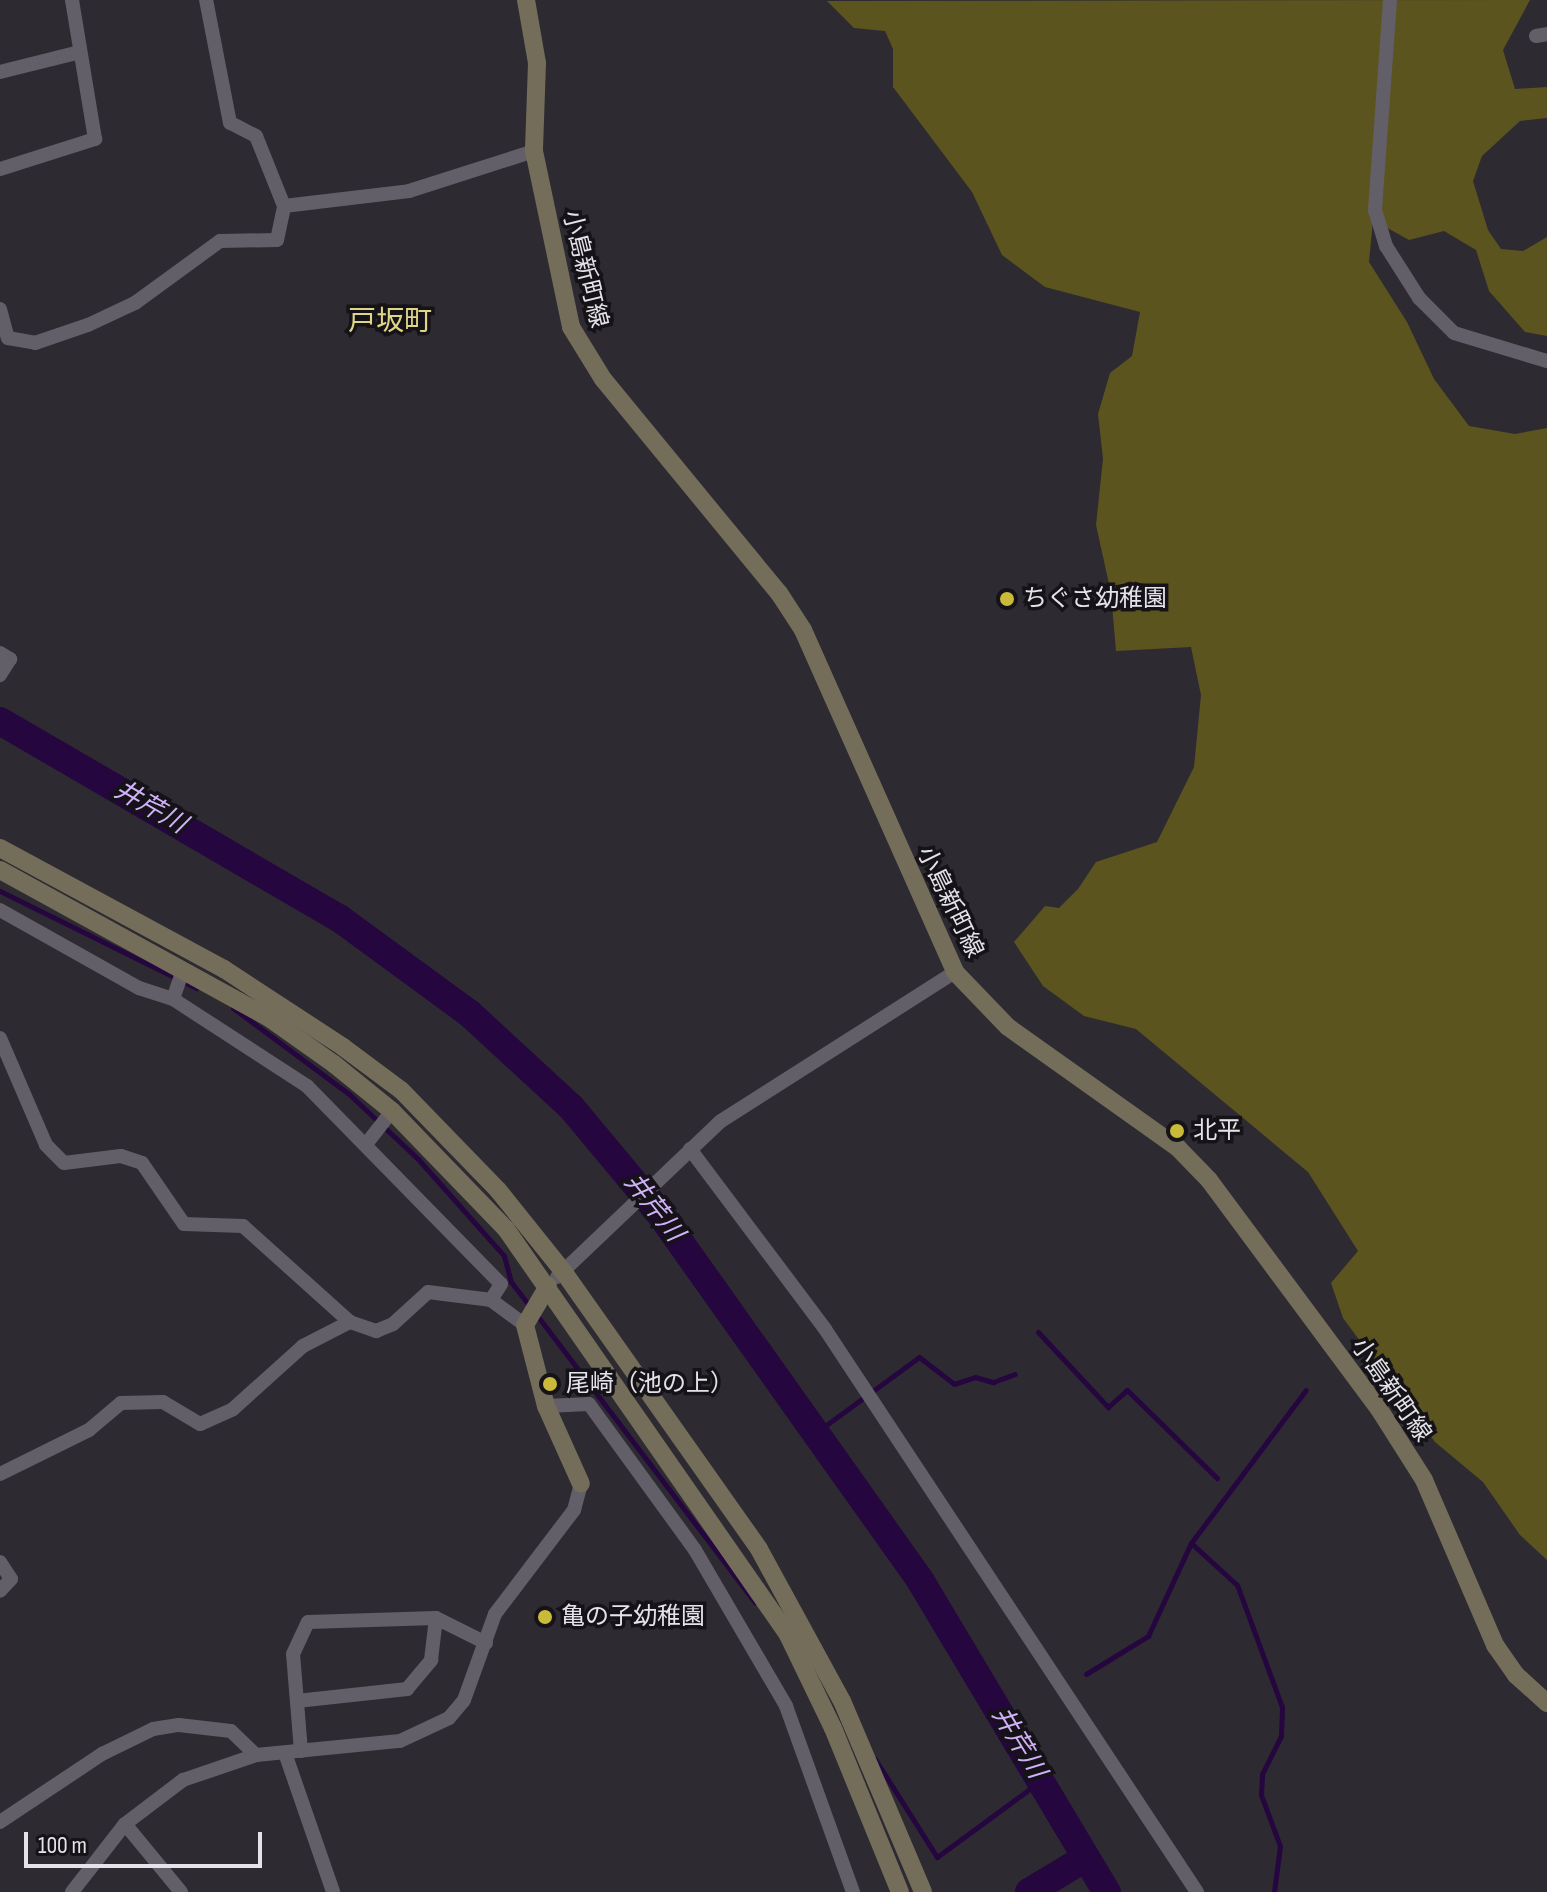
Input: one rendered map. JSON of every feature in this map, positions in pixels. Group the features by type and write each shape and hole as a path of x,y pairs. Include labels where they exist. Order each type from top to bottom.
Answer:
{"street":[{"path":"0,169 95,139 72,0"},
{"path":"0,309 4,342 35,343 88,325 135,303 220,241 277,240 284,206 256,136 230,123 206,0"},
{"name":"小島新町線","path":"526,0 537,63 534,151 559,288 579,344 779,593 803,630 955,972 1008,1027 1178,1148 1209,1180 1379,1409 1424,1480 1495,1645 1516,1675 1547,1703"},
{"path":"1390,0 1375,210 1386,246 1419,298 1454,333 1547,361"},
{"path":"0,72 80,52"},
{"path":"284,206 409,191 534,151"},
{"path":"0,848 235,976 366,1064 447,1135 563,1271 759,1549 804,1626 922,1891"},
{"path":"0,870 269,1018 392,1111 506,1229 788,1635 900,1892"},
{"path":"0,910 139,988 173,999 307,1086 367,1143 501,1284 491,1300"},
{"path":"173,999 183,970"},
{"path":"525,1325 548,1286 721,1121 955,972"},
{"path":"0,1038 46,1145 64,1163 121,1156 142,1163 184,1224 243,1226 350,1322 376,1331 393,1324 428,1292 491,1300 525,1325 546,1406 581,1484 574,1510 495,1614 464,1700 432,1730 400,1741 256,1755 183,1780 125,1824 72,1892"},
{"path":"367,1143 392,1111"},
{"path":"686,1152 825,1329 1197,1892"},
{"path":"0,1474 89,1430 121,1403 163,1402 200,1424 233,1409 303,1346 350,1322"},
{"path":"546,1406 589,1404 695,1550 786,1706 853,1892"},
{"path":"0,1562 11,1579 0,1591"},
{"path":"301,1751 293,1654 308,1622 436,1618 486,1643"},
{"path":"297,1701 407,1689 431,1660 436,1618"},
{"path":"0,1822 102,1754 153,1729 179,1725 231,1731 256,1755"},
{"path":"285,1753 333,1892"},
{"path":"125,1824 181,1892"}],"shaded area":[{"path":"1530,0 1503,50 1515,89 1547,87 1547,118 1520,121 1482,156 1473,181 1488,230 1501,249 1523,251 1547,237 1547,336 1525,332 1489,291 1476,250 1444,231 1409,240 1373,220 1369,262 1407,322 1434,379 1469,426 1515,434 1547,428 1547,1560 1520,1535 1483,1482 1435,1442 1343,1318 1331,1283 1358,1251 1308,1172 1136,1029 1084,1016 1043,986 1014,942 1045,906 1059,908 1078,889 1096,862 1157,842 1194,767 1201,695 1191,647 1116,651 1111,593 1096,525 1103,459 1098,414 1110,373 1132,356 1140,312 1045,287 1002,255 972,192 893,87 893,49 885,31 854,28 827,1"}],"waterway":[{"name":"井芹川","path":"0,721 339,918 469,1013 571,1107 660,1214 920,1580 1107,1892"},
{"path":"0,891 196,988"},
{"path":"233,1008 349,1094 418,1159 504,1256 511,1282 530,1306"},
{"path":"536,1314 755,1602"},
{"path":"1038,1332 1108,1407 1127,1390 1217,1478"},
{"path":"818,1431 919,1357 954,1384 975,1377 993,1382 1015,1374"},
{"path":"1274,1892 1280,1846 1261,1795 1262,1774 1281,1736 1282,1707 1237,1585 1191,1543 1306,1390"},
{"path":"1086,1674 1148,1636 1191,1543"},
{"path":"875,1759 937,1857 1043,1779"},
{"path":"1029,1892 1084,1859"}],"place":[{"name":"ちぐさ幼稚園","path":"1007,599"},
{"name":"北平","path":"1177,1131"},
{"name":"尾崎（池の上）","path":"550,1384"},
{"name":"亀の子幼稚園","path":"545,1617"}],"district":[{"name":"戸坂町","path":"390,322"}]}
